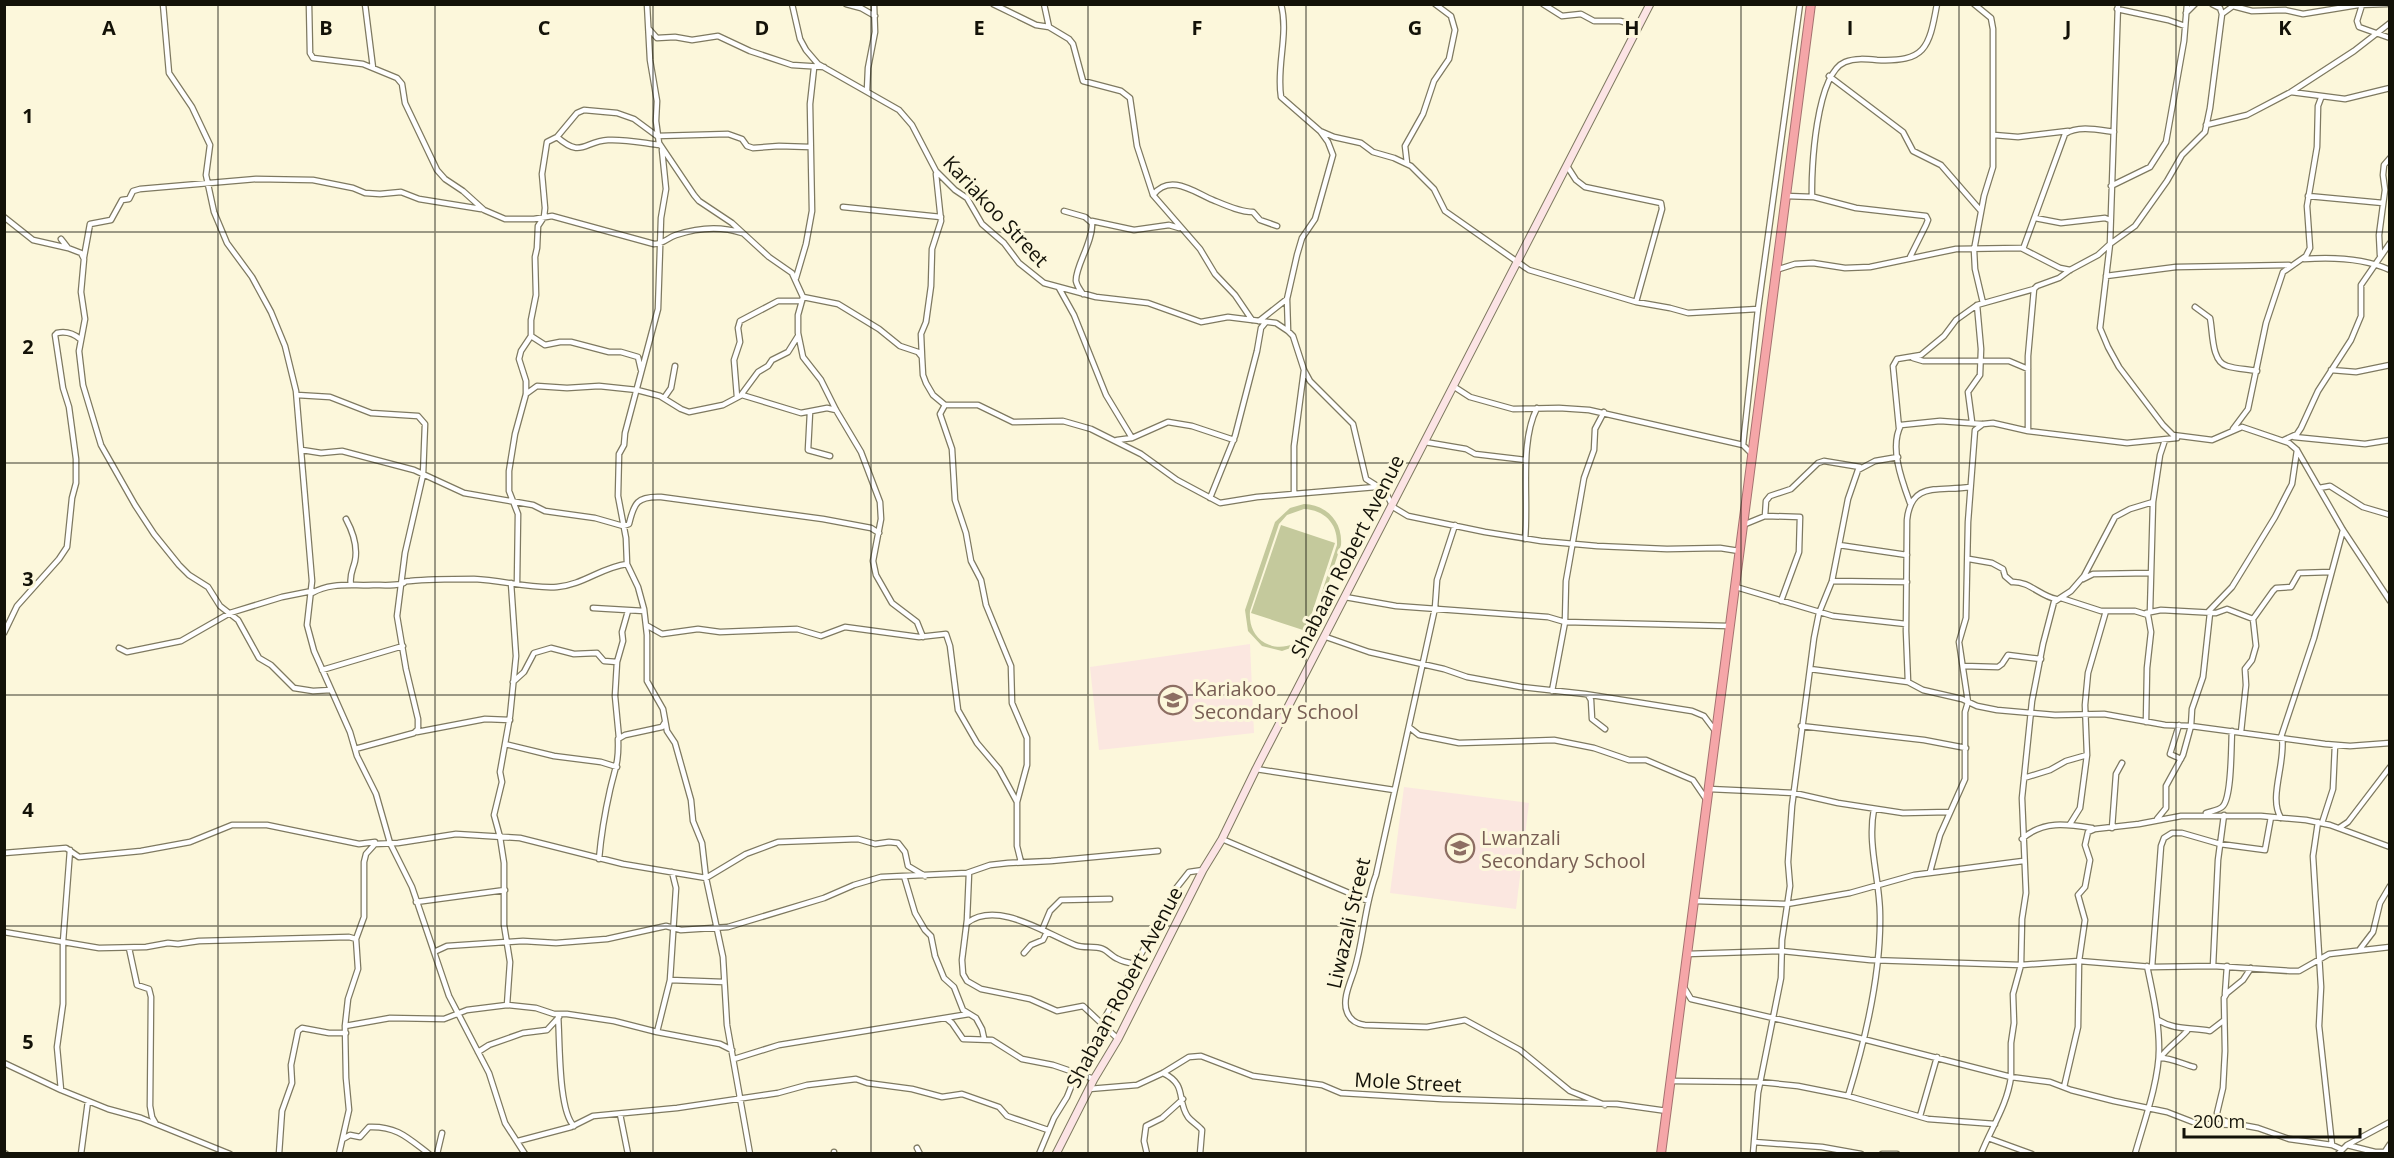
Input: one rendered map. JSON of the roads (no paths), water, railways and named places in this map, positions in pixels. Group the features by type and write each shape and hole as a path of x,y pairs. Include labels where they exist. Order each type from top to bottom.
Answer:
{"highway":[{"path":"1661,1154 1811,4"}],"street":[{"path":"163,4 169,74 192,107 210,145 206,175 213,212 227,243 252,278 280,331 297,395 312,592 307,625 322,670 354,749 376,794 390,843 404,867 449,996 489,1073 509,1132 518,1141 523,1152"},
{"path":"309,4 310,53 313,58 346,61 373,68 388,72 400,81 405,103 437,170 484,210"},
{"path":"365,4 373,68"},
{"path":"647,4 650,60 657,101 657,136 661,148 666,189 661,218 658,309 624,445 619,454 618,496 626,538 627,564 638,587 644,611 647,681 663,709 668,732 675,743 691,800 693,821 703,849 706,878 723,957 726,1024 750,1154"},
{"name":"Kariakoo Street","path":"792,4 803,46 818,64 899,110 916,131 936,171 955,190 967,198 982,224 1004,243 1019,263 1044,283 1083,294 1148,303 1201,322 1222,317 1252,320 1280,324 1288,331"},
{"path":"846,4 861,8 875,16"},
{"path":"867,90 868,68 875,32 874,4"},
{"path":"993,4 1036,26 1049,27 1072,42 1084,83 1121,91 1130,98 1137,146 1153,195 1179,228 1200,249 1221,282 1235,295 1252,320"},
{"path":"1044,4 1049,27"},
{"path":"1281,4 1285,24 1279,79 1281,97 1320,130 1334,137 1361,143 1373,152 1407,163 1430,184 1445,211 1517,262 1533,272 1562,278 1636,302 1688,314 1726,309 1745,311 1758,309"},
{"path":"1407,163 1405,146 1423,114 1435,78 1449,59 1455,30 1451,16 1435,4"},
{"path":"1543,4 1562,16 1581,14 1594,21 1620,21 1639,26"},
{"name":"Shabaan Robert Avenue","path":"1056,1154 1094,1079 1118,1039 1203,870 1222,839 1650,4"},
{"path":"1743,445 1758,309 1800,4"},
{"path":"1812,196 1814,148 1829,76 1846,62 1861,58 1906,58 1920,53 1930,37 1937,4"},
{"path":"1972,422 1968,392 1980,375 1980,304 1974,250 1981,211 1993,167 1994,135 1993,29 1991,18 1974,4"},
{"path":"2111,186 2150,166 2166,142 2182,55 2187,4"},
{"path":"2186,14 2194,4"},
{"path":"1908,682 1907,520 1910,503 1898,457 1899,428 1893,366 1897,359 1921,355 1956,320 1980,304 2034,289 2059,278 2098,255 2140,220 2167,181 2178,160 2201,136 2206,125 2222,14 2220,9 2212,4"},
{"path":"2222,14 2233,6 2252,11 2285,10 2308,13 2362,5 2387,4"},
{"path":"2362,5 2357,24 2359,27 2390,38"},
{"path":"2308,13 2313,6"},
{"path":"2180,437 2169,432 2126,377 2108,347 2100,320 2110,244 2118,7 2185,26"},
{"path":"2206,125 2247,115 2291,92 2390,23"},
{"path":"650,28 657,38 675,37 694,40 721,37 750,51 768,55 792,65 824,68"},
{"path":"796,278 806,244 812,211 810,104 814,68"},
{"path":"1829,76 1904,132 1913,151 1941,165 1981,211"},
{"path":"2291,92 2321,98 2345,99 2390,88"},
{"path":"2231,431 2248,409 2266,323 2281,278 2286,268 2302,259 2310,248 2306,217 2317,147 2318,106 2321,98"},
{"path":"517,583 518,514 509,491 509,471 515,434 526,394 525,378 519,359 521,351 531,336 531,320 536,295 534,264 537,226 544,218 542,174 547,142 557,137 577,114 584,110 617,113 634,119 657,136 728,134 742,139 747,146 753,148 810,147"},
{"path":"1994,135 2018,137 2084,129 2114,132"},
{"path":"1320,130 1332,149 1333,159 1313,223 1301,241 1287,299 1288,331 1295,341 1310,381 1353,424 1359,440 1362,467 1361,488"},
{"path":"2023,249 2036,218 2062,139 2068,131"},
{"path":"557,137 567,144 582,148 610,140 661,148 699,201 732,223 796,278 803,299 798,315 798,336 803,357 821,380 868,467 881,508 873,561 876,574 892,603 917,622 923,637"},
{"path":"2380,258 2379,235 2384,168 2390,158"},
{"path":"1567,166 1576,180 1585,187 1661,203 1662,209 1636,302"},
{"path":"936,171 941,217 932,249 931,286 926,322 921,334 923,375 933,395 945,405 978,405 1013,422 1067,421 1117,440 1177,480 1220,503 1257,497 1377,487"},
{"path":"331,690 313,691 292,686 259,658 241,624 220,606 208,587 189,575 179,565 154,534 107,457 101,445 83,385 79,351 85,319 81,292 89,226 96,222 111,220 122,200 129,199 133,191 256,179 313,180 353,188 365,193 401,192 420,199 484,210 507,220 552,216 654,244 661,244 675,236 712,229 724,228 744,234"},
{"path":"1153,195 1157,189 1166,186 1187,187 1214,201 1244,212 1253,212 1260,220 1276,226"},
{"path":"1786,196 1812,196 1856,208 1926,216 1928,220 1910,258"},
{"path":"2308,196 2383,203"},
{"path":"843,207 941,217"},
{"path":"1064,211 1092,221 1134,230 1169,225 1179,228"},
{"path":"4,217 33,240 79,252 84,259"},
{"path":"2036,218 2061,224 2105,218 2110,220"},
{"path":"1083,294 1077,284 1077,275 1092,230 1092,221"},
{"path":"61,239 68,248"},
{"path":"2292,437 2301,428 2318,391 2356,329 2361,316 2361,285 2390,243"},
{"path":"1776,270 1795,264 1813,263 1845,268 1870,267 1956,249 2023,249 2060,268 2070,270"},
{"path":"2302,259 2353,260 2376,264 2390,270"},
{"path":"2106,276 2176,267 2292,265"},
{"path":"1059,288 1074,315 1106,395 1132,438"},
{"path":"2028,430 2028,369 2034,289"},
{"path":"739,396 735,360 740,342 738,328 740,321 778,301 803,299 838,304 879,328 900,346 918,352 922,357"},
{"path":"1259,321 1287,299"},
{"path":"2196,307 2210,318 2216,354 2221,363 2257,370"},
{"path":"1210,498 1234,440 1261,328 1266,322"},
{"path":"4,633 17,606 67,547 72,498 76,483 76,459 69,407 63,388 55,336 57,333 72,333 81,340"},
{"path":"531,336 546,346 560,342 580,343 609,352 621,352 635,356 638,358 642,372"},
{"path":"526,394 537,386 567,388 615,386 664,398 686,411 693,412 723,405 739,396 758,372 768,366 772,360 788,352 798,336"},
{"path":"1909,357 1923,361 2009,361 2028,369"},
{"path":"2331,370 2356,372 2390,365"},
{"path":"664,398 671,388 675,366"},
{"path":"1294,494 1294,446 1304,370"},
{"path":"1453,386 1470,397 1513,409 1576,408 1604,412 1743,445 1752,454"},
{"path":"297,395 330,397 371,413 410,414 421,417 425,427 423,475 405,553 397,616 418,719 417,732"},
{"path":"739,396 801,413 827,408 836,410"},
{"path":"945,405 940,414 953,455 955,500 966,534 970,561 981,580 986,605 1011,666 1012,703 1027,738 1027,765 1017,802 1017,846 1021,862"},
{"path":"1525,539 1528,507 1529,428 1537,408"},
{"path":"810,412 808,450 830,456"},
{"path":"1552,692 1565,622 1565,586 1584,478 1594,450 1595,429 1604,412"},
{"path":"1117,440 1132,438 1168,422 1192,426 1234,440"},
{"path":"1899,428 1912,422 1993,423 2127,443 2180,437 2211,440 2242,427 2284,440 2297,450 2343,530 2390,601"},
{"path":"1930,872 1935,849 1965,779 1965,712 1968,702 1959,642 1966,618 1974,433 1977,427 1983,424"},
{"path":"2284,440 2292,437 2365,444 2390,440"},
{"path":"2146,722 2151,624 2148,613 2153,549 2153,502 2160,455 2166,439"},
{"path":"1425,442 1466,449 1475,454 1527,460"},
{"path":"302,450 321,453 344,452 414,470 464,493 533,505 545,511 590,517 623,526 629,524 632,507 643,498 661,497 823,519 871,528 879,533"},
{"path":"2157,819 2166,809 2166,786 2181,759 2191,726 2192,709 2199,693 2204,670 2209,613 2232,587 2276,517 2292,484 2297,450"},
{"path":"1765,516 1766,501 1770,496 1791,489 1818,463 1824,461 1860,467 1875,461 1898,457"},
{"path":"1362,467 1366,479 1386,492 1393,507 1408,516 1525,539 1573,544 1667,549 1720,548 1739,551"},
{"path":"1753,1154 1760,1082 1781,978 1801,726 1819,612 1832,581 1850,492 1860,467"},
{"path":"2319,488 2330,486 2363,507 2390,515"},
{"path":"1910,503 1919,494 1928,491 1970,487"},
{"path":"1981,1154 2006,1099 2011,1077 2013,994 2021,964 2022,919 2026,893 2022,839 2024,778 2031,713 2053,605 2080,580 2096,557 2115,517 2130,509 2153,502"},
{"path":"1742,525 1765,516 1797,515 1800,517 1802,521 1798,552 1781,601"},
{"path":"346,519 355,544 351,585"},
{"name":"Liwazali Street","path":"1455,525 1437,580 1435,608 1368,902 1360,952 1346,1000 1346,1010 1350,1018 1362,1025 1424,1027 1465,1020 1520,1050 1570,1091 1605,1105"},
{"path":"2281,818 2275,804 2282,768 2281,737 2313,640 2343,530"},
{"path":"1839,545 1907,555"},
{"path":"1969,559 1992,563 2002,569 2005,576 2012,582 2021,581 2041,594 2106,611 2148,613 2161,610 2209,613 2227,609 2253,619"},
{"path":"119,648 127,652 181,641 230,613 282,597 312,592 323,586 332,588 345,583 351,585 400,584 408,581 470,579 555,587 566,586 594,577 614,566 627,564"},
{"path":"2241,732 2246,669 2252,660 2256,646 2253,619 2274,589 2290,587 2299,573 2331,572"},
{"path":"2080,580 2093,574 2150,573"},
{"path":"1832,581 1907,582"},
{"path":"507,1005 510,962 504,925 505,890 500,837 494,815 502,782 500,772 510,720 516,656 511,583"},
{"path":"1736,587 1819,612 1848,618 1906,624"},
{"path":"1345,597 1387,604 1487,614 1548,617 1565,622 1729,626"},
{"path":"593,608 644,611"},
{"path":"599,859 600,839 617,767 619,738 615,696 617,662 623,641 621,632 628,611"},
{"path":"2070,824 2080,808 2087,755 2085,713 2088,673 2106,611"},
{"path":"646,625 662,634 698,629 720,632 797,629 821,636 844,627 923,637 944,633 948,636 958,710 977,743 999,769 1017,802"},
{"path":"1326,637 1369,652 1467,676 1552,692 1588,695 1700,714 1708,720 1716,734"},
{"path":"322,670 403,646"},
{"path":"513,682 524,672 532,656 551,648 580,654 597,653 604,661 617,662"},
{"path":"1963,666 1998,667 2008,655 2041,659"},
{"path":"1810,669 1908,682 1923,690 1989,709 2055,715 2104,714 2146,722 2335,745 2376,746 2390,743"},
{"path":"1588,695 1591,699 1592,719 1605,729"},
{"path":"354,749 417,732 484,719 510,720"},
{"path":"619,738 662,727 665,722"},
{"path":"2179,725 2170,754 2181,759"},
{"path":"1801,726 1924,740 1966,748"},
{"path":"1409,727 1419,735 1465,744 1554,740 1594,748 1629,760 1646,760 1693,780 1708,800"},
{"path":"2204,815 2225,804 2231,768 2232,731"},
{"path":"505,744 544,754 617,767"},
{"path":"2332,1144 2319,1026 2320,958 2313,856 2320,823 2333,789 2335,745"},
{"path":"2024,778 2087,755"},
{"path":"2112,828 2116,774 2122,763"},
{"path":"2339,828 2348,822 2390,767"},
{"path":"1256,769 1394,790"},
{"path":"1709,789 1794,793 1874,809 1915,813 1949,812"},
{"path":"1848,1096 1864,1040 1876,961 1880,915 1873,845 1874,809"},
{"path":"2022,839 2034,829 2055,824 2070,824 2095,829 2148,823 2157,819 2224,815 2271,817 2320,823 2390,847"},
{"path":"2213,966 2220,844 2224,815"},
{"path":"2135,1154 2159,1058 2158,1020 2150,966 2162,840 2175,832 2220,844 2265,850 2271,817"},
{"path":"4,853 66,848 77,857 141,851 190,842 232,825 267,825 360,844 368,841 390,843 456,834 538,841 599,859 706,878 746,854 778,843 858,839 876,844 898,843 905,852 908,866 925,876"},
{"path":"2064,1087 2078,1027 2079,961 2085,920 2078,895 2085,887 2090,860 2085,845 2086,834 2095,829"},
{"path":"1222,839 1368,902"},
{"path":"339,1154 349,1107 345,1026 348,999 358,969 356,939 364,917 365,857 374,844 378,843"},
{"path":"61,1090 57,1047 63,1004 63,942 70,850"},
{"path":"434,952 443,946 507,942 580,942 616,937 664,926 681,930 732,927 830,896 871,879 969,873 990,865 1158,851"},
{"path":"1694,901 1787,904 1850,893 1877,884 1930,872 2024,861"},
{"path":"1101,1024 1136,964 1174,891 1189,872 1203,870"},
{"path":"657,1032 670,980 675,888 672,873"},
{"path":"969,873 962,970 965,979 971,984 1030,999 1057,1011 1083,1006 1118,1039"},
{"path":"904,876 915,913 931,936 940,969 946,981 954,987 963,1010 976,1018 984,1038"},
{"path":"2360,949 2373,932 2380,912 2380,903 2390,886"},
{"path":"416,902 505,890"},
{"path":"1024,953 1031,945 1044,939 1050,911 1063,899 1110,899"},
{"path":"967,923 978,915 995,915 1020,920 1077,946 1104,949 1120,961 1136,964"},
{"path":"4,932 99,948 129,948 199,941 347,937 356,939"},
{"path":"1687,954 1782,951 1876,961 2021,964 2079,961 2297,971 2329,954 2390,947"},
{"path":"129,948 137,985 149,988 151,997 150,1106 156,1124"},
{"path":"2227,966 2223,1021 2225,1051 2223,1093 2217,1113 2224,1122 2258,1128 2289,1139 2332,1144 2339,1151 2390,1122"},
{"path":"2224,996 2243,981 2251,968"},
{"path":"670,980 724,982"},
{"path":"1683,982 1691,999 1937,1057 2011,1077 2050,1082 2182,1117 2198,1124 2241,1125"},
{"path":"345,1026 390,1018 446,1018 458,1012 507,1005 536,1008 559,1016 614,1021 720,1044 732,1050"},
{"path":"734,1059 779,1045 969,1014"},
{"path":"478,1052 489,1045 523,1033 547,1030 559,1016"},
{"path":"559,1016 564,1101 567,1118 573,1126"},
{"path":"946,1018 963,1039 984,1038 998,1043 1022,1059 1077,1072 1094,1079"},
{"path":"2158,1020 2187,1030 2212,1031 2223,1021"},
{"path":"279,1154 282,1111 292,1083 291,1065 298,1031 302,1028 329,1033 346,1033"},
{"path":"2159,1058 2170,1044 2176,1042 2187,1030"},
{"name":"Mole Street","path":"1089,1089 1137,1085 1190,1057 1201,1056 1253,1076 1322,1085 1341,1093 1442,1099 1617,1104 1667,1111"},
{"path":"1920,1116 1937,1057"},
{"path":"2159,1058 2173,1059 2180,1064 2194,1067"},
{"path":"4,1064 88,1101 156,1124 230,1154"},
{"path":"1039,1154 1048,1130 1077,1072"},
{"path":"1163,1073 1176,1082 1188,1117 1203,1131 1200,1154"},
{"path":"518,1141 573,1126 593,1116 741,1099 778,1093 807,1085 856,1079 942,1097 962,1094 999,1107 1007,1116 1048,1130"},
{"path":"1672,1081 1760,1082 1798,1086 1848,1096 1933,1119 1995,1124"},
{"path":"1148,1154 1144,1141 1146,1126 1162,1118 1183,1099"},
{"path":"81,1154 88,1101"},
{"path":"620,1114 628,1154"},
{"path":"343,1139 350,1135 360,1137 369,1126 384,1127 400,1132 421,1151 429,1154"},
{"path":"437,1154 442,1133"},
{"path":"1988,1138 2032,1154"},
{"path":"1754,1142 1822,1147 1861,1154"},
{"path":"2347,1145 2375,1152 2387,1152 2390,1144"},
{"path":"917,1148 920,1154"},
{"path":"1882,1154 1897,1154"}],"place":[{"name":"Kariakoo Secondary School","path":"1173,700"},
{"name":"Lwanzali Secondary School","path":"1460,848"}]}
